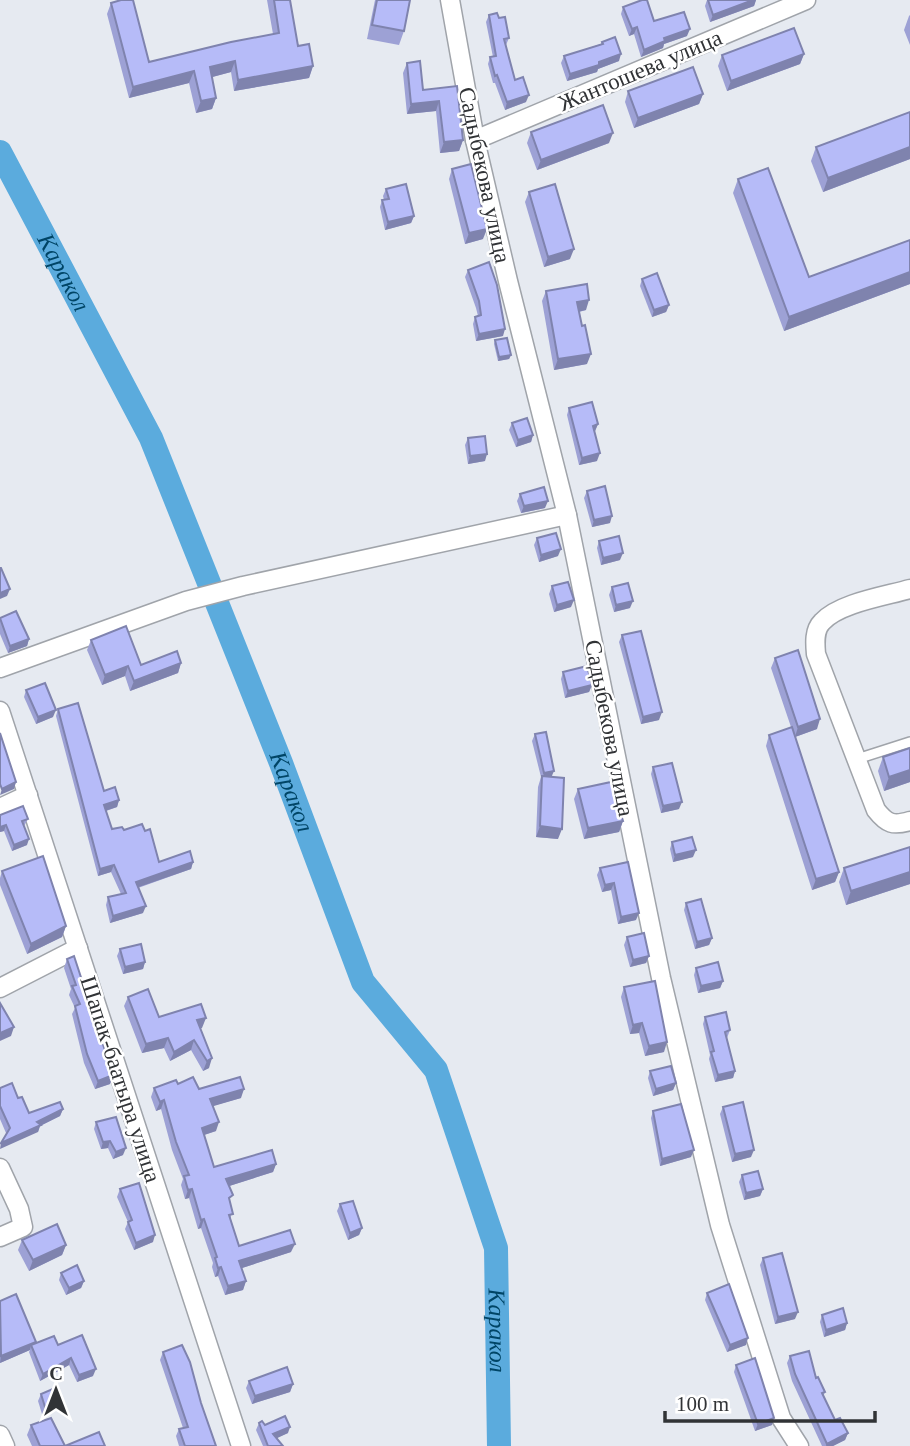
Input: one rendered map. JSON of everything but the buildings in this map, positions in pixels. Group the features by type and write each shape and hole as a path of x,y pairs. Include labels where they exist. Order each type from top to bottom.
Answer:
{"street":[{"name":"Садыбекова улица","path":"450,0 475,139 567,514 661,978 720,1225 781,1418 799,1446"},
{"name":"Жантошева улица","path":"475,139 806,0"},
{"path":"0,668 186,601 567,514"},
{"path":"910,589 839,610 821,623 815,637 816,654 876,810 889,824 910,821"},
{"name":"Шапак-баатыра улица","path":"0,711 241,1446"},
{"path":"0,808 28,795"},
{"path":"0,988 78,948"},
{"path":"0,1168 19,1209 23,1227 0,1237"},
{"path":"0,1435 5,1446"}],"lane":[{"path":"857,759 910,741"}],"waterway":[{"name":"Каракол","path":"0,152 151,438 281,763 363,982 436,1070 496,1248 499,1446"}]}
